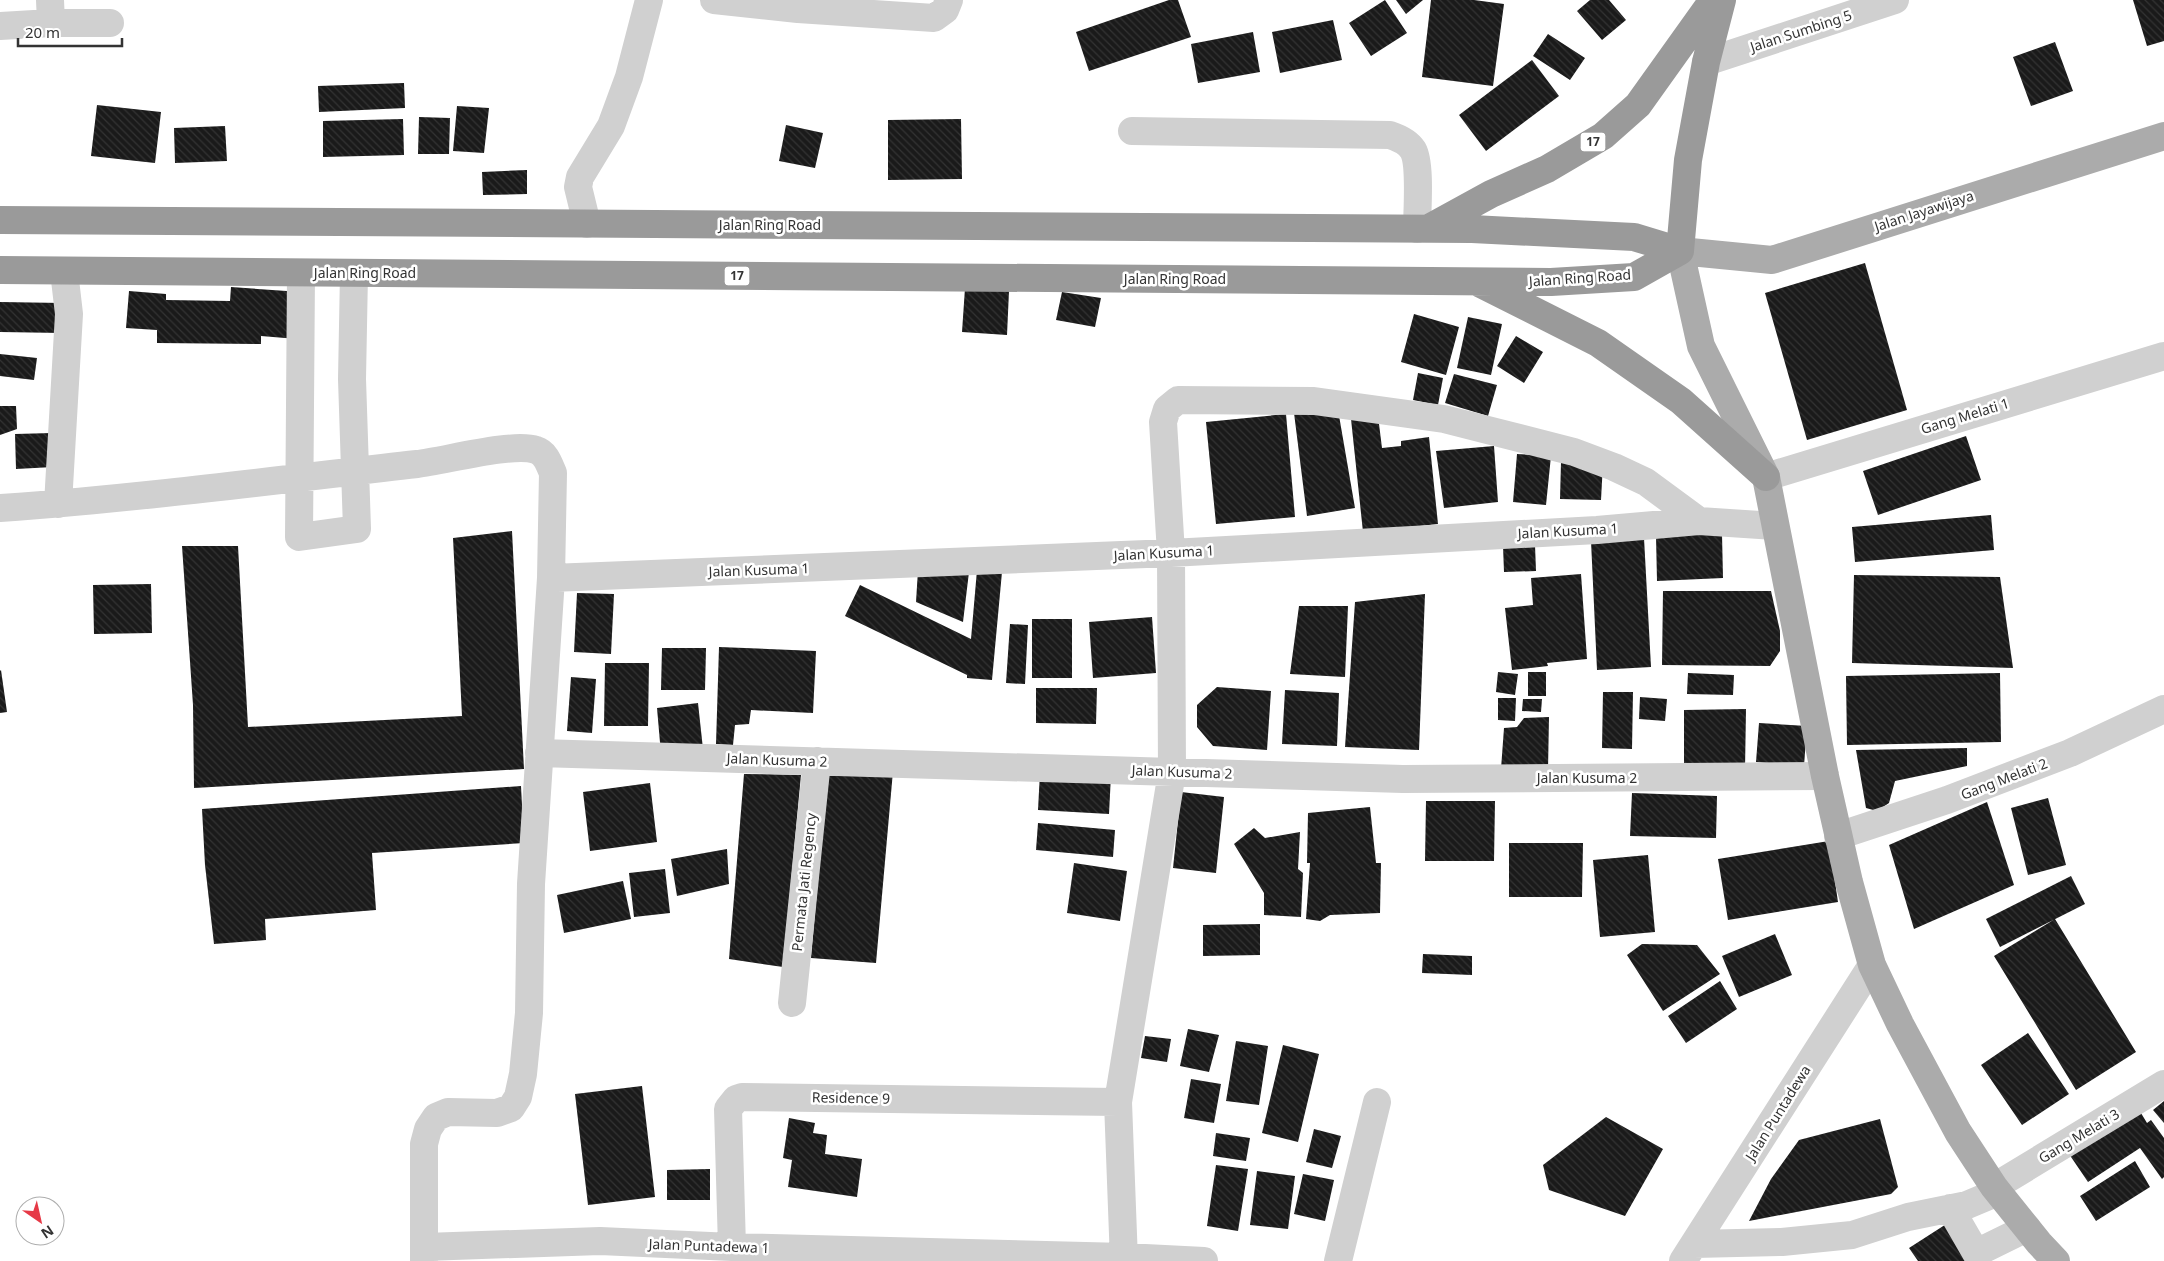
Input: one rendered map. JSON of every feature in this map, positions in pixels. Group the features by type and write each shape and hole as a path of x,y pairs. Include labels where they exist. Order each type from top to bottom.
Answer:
{"highway":[{"name":"17","path":"1422,229 1491,194 1547,170 1603,136 1638,105 1713,0"},
{"path":"1680,250 1688,160 1706,62 1722,0"},
{"name":"Jalan Ring Road","path":"0,220 1422,229 1634,237 1680,250"},
{"name":"Jalan Ring Road","path":"0,270 1551,282 1634,277 1680,250"},
{"path":"1474,281 1598,343 1681,401 1766,476"}],"main road":[{"name":"Jalan Jayawijaya","path":"1680,250 1772,260 2164,136"},
{"path":"1680,250 1701,346 1766,476 1838,836 1848,882 1872,965 1931,1084 1958,1132 1996,1190 2056,1261"}],"street":[{"path":"587,224 578,187 580,177 611,126 629,77 649,0"},
{"path":"714,0 798,9 934,18 946,10 948,0"},
{"name":"Jalan Sumbing 5","path":"1706,62 1896,0"},
{"path":"0,26 51,11 110,23"},
{"path":"1132,131 1390,135 1404,141 1413,150 1417,164 1422,229"},
{"path":"58,504 69,314 64,271"},
{"path":"302,273 299,537 358,529 354,470 352,379 354,273"},
{"name":"Gang Melati 1","path":"1766,476 2164,356"},
{"path":"1125,1259 1118,1102 1172,772 1171,553 1163,422 1167,410 1178,400 1314,400 1462,424 1574,452 1614,467 1646,482 1699,521"},
{"path":"0,508 58,504 299,478 354,470 419,464 516,448 536,450 547,460 553,474 551,578 531,884 529,1013 523,1074 518,1098 511,1108 497,1113 448,1112 436,1117 428,1129 424,1144 425,1254"},
{"name":"Jalan Kusuma 1","path":"551,578 1171,553 1597,530 1699,521 1775,526"},
{"name":"Gang Melati 2","path":"1838,836 1947,800 2070,753 2164,709"},
{"name":"Jalan Kusuma 2","path":"539,753 1403,779 1825,776"},
{"name":"Permata Jati Regency","path":"792,1003 817,762"},
{"name":"Jalan Puntadewa","path":"1689,1253 1872,965"},
{"name":"Gang Melati 3","path":"1689,1253 1852,1235 1908,1217 1967,1205 1996,1190 2164,1084"},
{"name":"Residence 9","path":"732,1247 728,1109 736,1099 742,1097 1118,1102"},
{"path":"1338,1261 1377,1102"},
{"path":"1950,1208 1976,1253 2027,1228"},
{"name":"Jalan Puntadewa 1","path":"425,1254 600,1241 732,1247 1204,1261"}],"building":[{"path":"1169,0 1178,0 1191,37 1089,71 1076,32"},
{"path":"1385,0 1407,33 1371,56 1349,23"},
{"path":"1396,0 1423,0 1406,14"},
{"path":"1431,0 1474,0 1504,4 1493,86 1422,77"},
{"path":"1590,0 1609,0 1626,20 1602,40 1577,11"},
{"path":"2133,0 2164,0 2164,41 2147,46"},
{"path":"1333,20 1342,60 1280,73 1272,32"},
{"path":"1253,32 1260,72 1198,83 1191,44"},
{"path":"1548,34 1585,58 1570,80 1533,56"},
{"path":"2055,42 2073,91 2031,106 2013,57"},
{"path":"1532,60 1559,96 1486,151 1459,115"},
{"path":"404,83 405,108 319,112 318,86"},
{"path":"97,105 161,112 155,163 91,156"},
{"path":"457,106 489,108 484,153 453,151"},
{"path":"419,117 450,118 449,154 418,154"},
{"path":"403,119 404,155 323,157 323,121"},
{"path":"961,119 962,179 888,180 888,120"},
{"path":"786,125 823,133 815,168 779,161"},
{"path":"225,126 227,161 175,163 174,128"},
{"path":"527,170 527,194 483,195 482,172"},
{"path":"1865,263 1907,410 1807,440 1765,293"},
{"path":"231,287 301,292 297,339 261,336 261,344 157,343 157,330 126,328 129,291 166,294 166,300 230,301"},
{"path":"965,288 1009,291 1007,335 962,332"},
{"path":"1062,292 1101,298 1095,327 1056,320"},
{"path":"0,302 63,303 62,333 0,332"},
{"path":"1414,314 1459,327 1446,375 1401,362"},
{"path":"1468,317 1502,324 1491,375 1457,368"},
{"path":"1516,336 1543,352 1524,383 1497,366"},
{"path":"0,354 37,358 34,380 0,376"},
{"path":"1418,373 1443,378 1438,405 1413,400"},
{"path":"1454,374 1497,385 1488,416 1445,403"},
{"path":"1337,404 1355,508 1307,516 1294,413"},
{"path":"0,406 16,406 17,429 0,435"},
{"path":"1286,414 1295,517 1216,524 1206,422"},
{"path":"1378,416 1382,448 1401,446 1401,441 1429,437 1438,524 1363,532 1351,419"},
{"path":"52,433 53,467 16,469 15,434"},
{"path":"1966,436 1981,480 1878,515 1863,471"},
{"path":"1494,446 1498,502 1444,508 1436,451"},
{"path":"1517,454 1551,456 1546,505 1513,502"},
{"path":"1561,462 1603,463 1601,500 1560,499"},
{"path":"1991,515 1994,550 1855,562 1852,527"},
{"path":"512,531 524,769 194,788 193,705 182,546 238,546 248,727 462,716 453,538"},
{"path":"1722,534 1723,578 1657,581 1656,536"},
{"path":"1644,538 1651,667 1597,670 1591,541"},
{"path":"1535,545 1536,571 1504,572 1503,546"},
{"path":"918,570 969,572 963,622 916,602"},
{"path":"977,570 1002,572 992,680 967,678 967,675 845,616 860,585 971,639"},
{"path":"1581,574 1587,659 1547,663 1548,666 1512,670 1505,608 1533,605 1531,578"},
{"path":"1854,575 2000,577 2013,668 1852,663"},
{"path":"151,584 152,633 94,634 93,585"},
{"path":"1663,591 1771,591 1780,631 1780,651 1770,666 1662,665"},
{"path":"577,593 614,594 611,654 574,652"},
{"path":"1425,594 1419,750 1345,747 1355,602"},
{"path":"1299,606 1348,606 1345,677 1290,674"},
{"path":"1152,617 1156,673 1093,678 1089,622"},
{"path":"1032,619 1072,619 1072,678 1032,678"},
{"path":"1010,624 1028,625 1025,684 1006,683"},
{"path":"719,647 816,651 813,713 751,710 749,724 735,725 733,745 716,744"},
{"path":"662,648 706,648 705,690 661,690"},
{"path":"605,663 649,663 648,726 604,726"},
{"path":"0,671 7,712 0,713"},
{"path":"1498,672 1518,674 1515,695 1496,692"},
{"path":"1528,672 1546,672 1546,696 1528,696"},
{"path":"1688,673 1734,675 1733,695 1687,694"},
{"path":"2000,673 2001,742 1847,745 1846,676"},
{"path":"571,677 596,679 592,733 567,731"},
{"path":"1217,687 1271,691 1267,750 1213,746 1197,727 1197,705"},
{"path":"1036,688 1097,688 1096,724 1036,723"},
{"path":"1285,690 1339,693 1337,746 1282,744"},
{"path":"1603,692 1633,692 1632,749 1602,748"},
{"path":"1640,697 1667,699 1665,721 1639,719"},
{"path":"1498,698 1516,698 1515,721 1498,720"},
{"path":"1523,699 1542,699 1541,712 1522,711"},
{"path":"698,703 703,749 661,754 657,708"},
{"path":"1746,709 1745,770 1684,770 1684,710"},
{"path":"1549,717 1548,770 1501,769 1504,728 1517,727 1524,718"},
{"path":"1759,723 1807,726 1804,766 1756,762"},
{"path":"1967,748 1967,766 1895,781 1889,803 1877,811 1866,808 1856,750"},
{"path":"828,769 893,771 876,963 811,958"},
{"path":"1040,772 1111,775 1109,814 1038,810"},
{"path":"744,774 801,775 783,967 729,959"},
{"path":"650,783 657,842 590,851 583,792"},
{"path":"521,786 524,843 372,853 376,910 265,919 266,940 214,944 205,865 202,809"},
{"path":"1181,792 1224,797 1216,873 1173,868"},
{"path":"1632,793 1717,796 1716,838 1630,836"},
{"path":"2048,798 2066,865 2028,875 2011,808"},
{"path":"1426,801 1495,801 1494,861 1425,861"},
{"path":"1987,802 2014,885 1914,929 1889,845"},
{"path":"1370,807 1376,863 1381,863 1380,913 1330,915 1320,921 1306,919 1310,863 1307,863 1308,813"},
{"path":"1038,823 1115,830 1113,857 1036,850"},
{"path":"1254,828 1265,838 1300,832 1298,869 1303,873 1301,917 1264,915 1264,893 1234,844"},
{"path":"1829,841 1838,902 1728,920 1718,859"},
{"path":"1509,843 1583,843 1582,897 1509,897"},
{"path":"727,849 729,884 677,896 671,859"},
{"path":"1648,855 1655,932 1600,937 1593,860"},
{"path":"1074,863 1127,871 1120,921 1067,913"},
{"path":"665,869 670,913 634,917 629,873"},
{"path":"2071,876 2085,904 2000,947 1986,919"},
{"path":"623,881 631,919 564,933 557,895"},
{"path":"2055,919 2136,1052 2076,1090 1994,956"},
{"path":"1260,924 1260,955 1203,956 1203,925"},
{"path":"1775,934 1792,975 1739,997 1722,956"},
{"path":"1642,944 1697,945 1720,974 1663,1011 1627,955"},
{"path":"1423,954 1472,956 1472,975 1422,973"},
{"path":"1720,981 1737,1009 1686,1043 1668,1016"},
{"path":"1188,1029 1219,1035 1209,1072 1180,1066"},
{"path":"2028,1033 2069,1094 2022,1125 1981,1065"},
{"path":"1145,1036 1171,1039 1167,1062 1141,1058"},
{"path":"1236,1041 1268,1046 1259,1105 1226,1101"},
{"path":"1283,1045 1319,1054 1298,1142 1262,1133"},
{"path":"1191,1079 1221,1084 1214,1123 1184,1118"},
{"path":"642,1086 655,1197 588,1205 575,1094"},
{"path":"2164,1101 2164,1123 2153,1110"},
{"path":"2138,1108 2147,1123 2151,1120 2164,1138 2164,1177 2162,1179 2140,1148 2088,1182 2069,1154"},
{"path":"1606,1117 1663,1149 1625,1216 1549,1190 1543,1165"},
{"path":"789,1118 815,1123 813,1133 827,1135 825,1154 862,1159 857,1197 788,1187 792,1160 783,1158"},
{"path":"1880,1119 1898,1187 1891,1194 1749,1221 1771,1179 1799,1140"},
{"path":"1314,1129 1341,1136 1332,1168 1306,1162"},
{"path":"1216,1133 1250,1138 1246,1161 1213,1156"},
{"path":"2135,1161 2150,1187 2096,1221 2080,1196"},
{"path":"1216,1165 1248,1169 1238,1231 1207,1226"},
{"path":"710,1169 710,1200 667,1200 667,1170"},
{"path":"1257,1171 1295,1176 1288,1229 1250,1225"},
{"path":"1303,1174 1334,1180 1325,1221 1294,1214"},
{"path":"1951,1221 1978,1261 1918,1261 1909,1248"}]}
